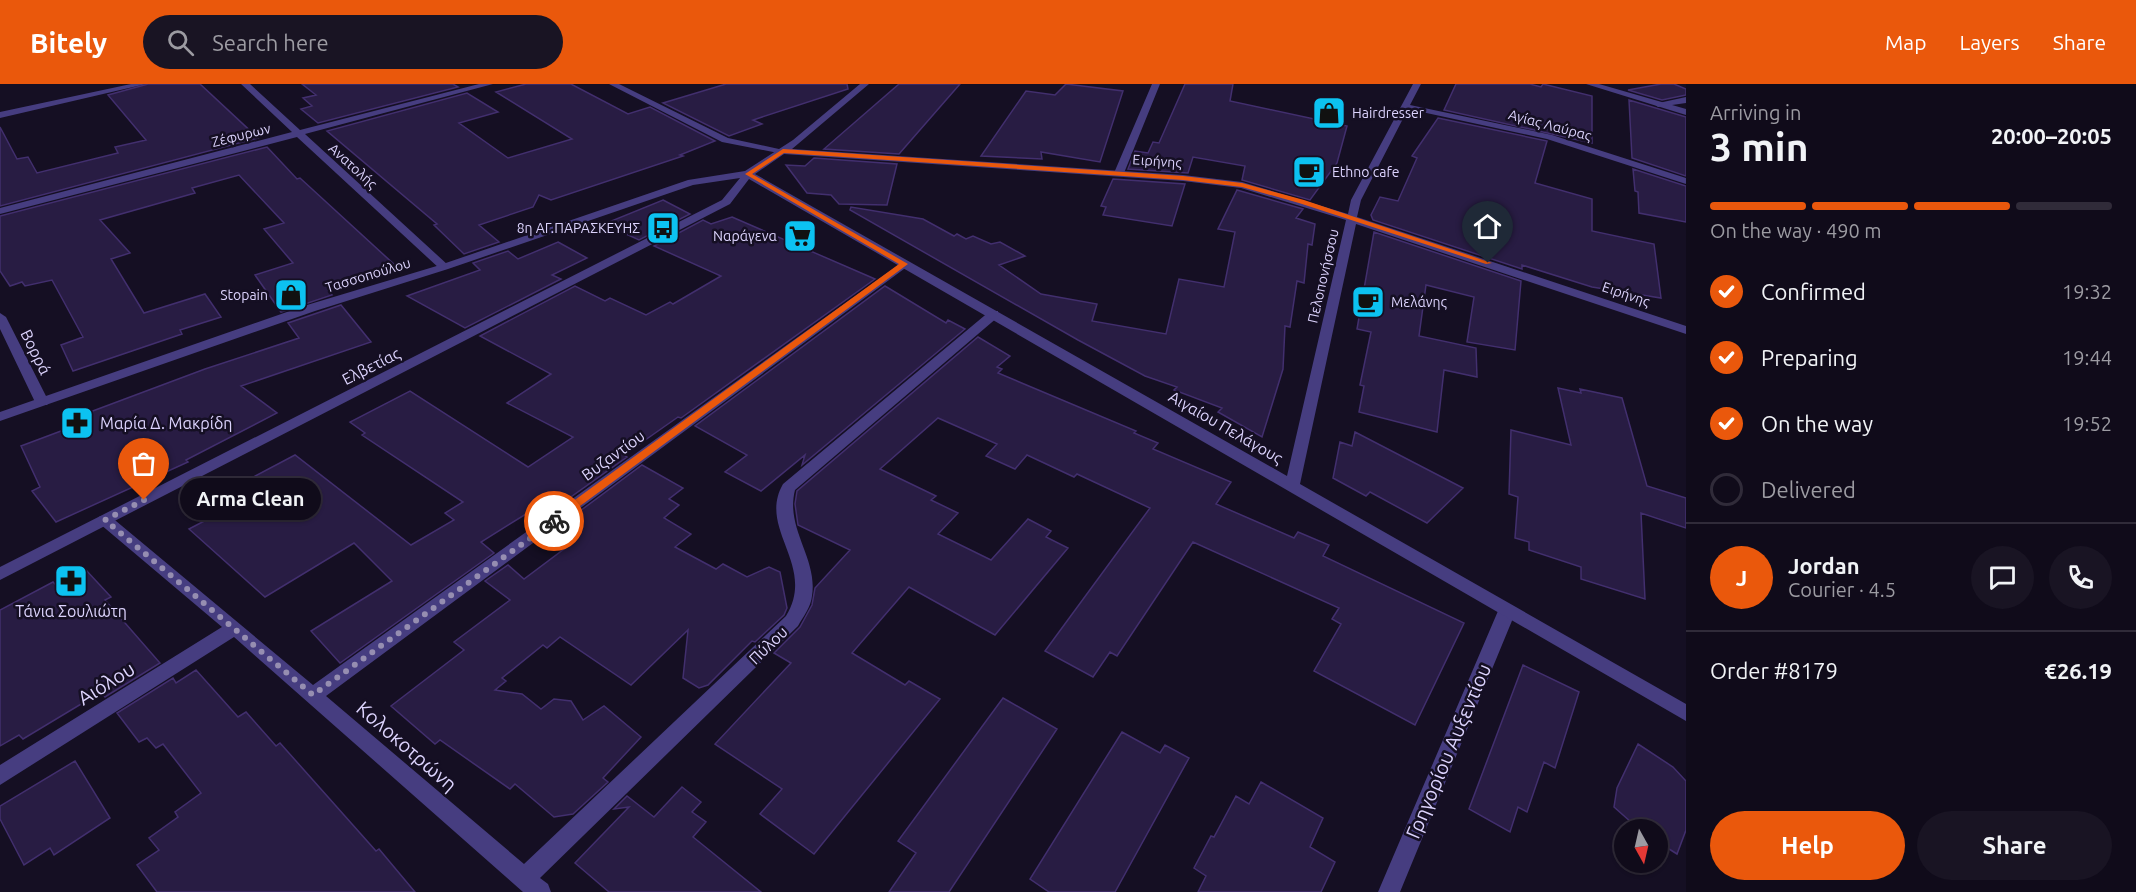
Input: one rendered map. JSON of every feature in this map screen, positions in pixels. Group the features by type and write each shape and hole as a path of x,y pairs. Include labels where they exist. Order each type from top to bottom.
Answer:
{"street":[{"path":"0,115 142,84"},
{"name":"Ανατολής","path":"245,84 444,267"},
{"name":"Ζέφυρων","path":"0,211 489,84"},
{"path":"613,84 725,140 783,151"},
{"path":"748,174 783,151 866,84"},
{"path":"1119,174 1156,84"},
{"name":"Πελοπονήσσου","path":"1292,486 1356,200 1417,84"},
{"path":"1590,84 1686,112"},
{"path":"1658,104 1686,100"},
{"name":"Αγίας Λαύρας","path":"1404,106 1550,137 1686,181"},
{"name":"Ειρήνης","path":"783,151 1119,174 1242,185 1686,330"},
{"name":"Τασσοπούλου","path":"0,417 311,308 444,267 691,182 748,174"},
{"name":"Αιγαίου Πελάγους","path":"748,174 1686,712"},
{"name":"Ελβετίας","path":"0,574 726,202 748,174"},
{"name":"Βυζαντίου","path":"313,695 904,264"},
{"name":"Πύλου","path":"525,878 792,621 804,597 804,579 782,511 788,488 994,314"},
{"name":"Βορρά","path":"0,317 42,402"},
{"name":"Κολοκοτρώνη","path":"105,520 235,628 540,892"},
{"name":"Γρηγορίου Αυξεντίου","path":"1389,892 1507,611"},
{"name":"Αιόλου","path":"0,776 235,628"}],"building":[{"path":"148,84 200,84 258,138 0,206 0,127 17,159 28,157 37,173 118,153 115,147 146,140 108,95"},
{"path":"302,84 453,84 458,87 318,123 301,109 312,106 303,98 316,95"},
{"path":"526,84 571,84 628,114 650,107 715,141 680,155 683,156 551,200 539,195 533,207 479,225 499,242 464,254 434,225 437,224 327,131 467,93 498,112 459,123 508,158 572,139 496,92"},
{"path":"726,84 847,84 848,89 753,120 762,124 729,136 663,103"},
{"path":"899,84 960,84 899,154 824,149"},
{"path":"1066,84 1123,91 1100,162 1041,152 1042,159 981,156 1026,91 1055,95"},
{"path":"1185,84 1233,84 1230,101 1347,126 1337,163 1310,200 1242,180 1245,166 1193,157 1188,173 1128,169 1135,151 1148,153 1153,142 1159,143"},
{"path":"1456,84 1530,84 1541,87 1543,84 1592,96 1592,143 1444,110"},
{"path":"1674,84 1686,89 1686,95 1662,100 1628,90"},
{"path":"1629,100 1686,117 1686,176 1632,158"},
{"path":"1438,118 1547,141 1535,183 1592,199 1592,231 1654,244 1661,298 1592,287 1522,265 1522,269 1373,220 1371,215 1380,197 1398,201 1417,158 1412,156"},
{"path":"267,147 297,179 300,178 397,267 328,290 332,295 281,312 255,275 293,263 264,229 284,223 239,175 192,188 195,193 100,220 130,253 111,259 144,313 205,294 221,317 180,330 182,334 73,371 61,345 83,337 52,280 25,286 22,282 10,286 0,271 0,216"},
{"path":"814,158 897,164 887,205 839,204 831,195 807,193 786,165 805,166"},
{"path":"1633,169 1686,186 1686,222 1639,213 1638,192 1635,191"},
{"path":"1113,179 1185,184 1172,226 1103,215 1106,207 1101,206"},
{"path":"1237,190 1303,209 1296,218 1315,224 1312,245 1308,244 1304,283 1297,281 1290,327 1285,326 1283,369 1262,437 1218,412 1222,408 1174,390 1177,387 1145,376 850,210 851,207 923,219 954,236 957,234 966,239 973,236 991,244 1000,242 1025,256 999,265 1041,294 1097,304 1092,321 1166,334 1179,279 1224,287 1235,232 1218,229"},
{"path":"663,200 690,214 639,240 604,224"},
{"path":"732,217 875,279 681,418 678,417 624,455 627,457 537,521 526,514 481,542 494,553 340,663 311,631 392,581 354,543 265,597 189,529 212,517 200,505 295,455 411,545 454,520 445,513 463,502 362,435 365,433 350,422 410,391 528,467 573,437 507,403 551,374 480,336 575,286 605,301 610,298 646,315 670,302 673,304 721,276 654,246 703,220 711,224"},
{"path":"1374,232 1521,281 1515,350 1467,342 1474,297 1426,285 1419,336 1476,348 1477,377 1444,370 1437,432 1359,412 1364,386 1360,385 1371,332 1357,329"},
{"path":"558,242 587,258 552,275 561,279 465,328 407,296 480,270 473,263 508,251 518,259"},
{"path":"885,286 946,323 948,320 965,329 802,465 805,455 761,491 725,472 747,455 695,426"},
{"path":"341,305 371,342 241,386 277,413 186,460 188,462 56,522 32,491 40,487 21,446 69,428 66,421 205,369 299,338 288,323"},
{"path":"978,337 1010,356 997,367 1002,369 998,373 1136,431 1134,433 1158,443 1153,449 1231,482 1216,504 1294,538 1298,532 1329,545 1323,556 1464,623 1415,725 1314,671 1341,624 1332,619 1339,608 1193,542 1117,656 1110,652 1093,677 1045,651 1150,508 1077,474 1074,477 1027,455 1015,469 986,456 997,444 938,418 880,469 936,496 931,500 958,513 938,534 991,560 1028,519 1051,531 1046,537 1068,548 995,635 909,587 852,653 905,685 909,681 940,699 814,854 760,814 782,789 715,744 791,663 774,653 800,627 812,605 815,588 850,550 798,525 795,504 797,491"},
{"path":"1558,388 1581,393 1580,389 1622,398 1647,486 1686,498 1686,528 1641,513 1645,599 1581,579 1581,567 1529,550 1529,542 1515,538 1518,497 1509,494 1511,430 1571,445"},
{"path":"1355,432 1463,488 1427,523 1370,492 1366,496 1333,478 1340,442 1352,446"},
{"path":"642,465 683,488 669,499 679,505 664,518 691,534 675,547 716,569 723,564 747,577 769,567 780,572 787,608 784,615 755,642 752,641 708,685 699,688 683,678 688,630 631,685 560,637 547,648 543,645 502,678 506,681 495,690 522,694 541,709 554,699 571,701 583,720 604,706 641,737 603,778 608,782 573,814 554,817 515,784 510,789 440,740 435,744 391,706 464,650 454,642 510,600 485,581 508,565 524,579 572,543 553,531"},
{"path":"85,569 111,597 105,600 160,663 105,697 101,692 23,739 19,735 0,746 0,610 53,582 56,585"},
{"path":"1523,665 1579,692 1555,768 1544,762 1527,812 1518,807 1510,832 1469,809"},
{"path":"196,670 238,717 246,712 276,746 280,743 376,851 379,849 415,892 157,892 137,865 159,850 149,838 178,817 175,812 201,793 163,744 156,748 147,738 139,742 117,713 173,678 176,683"},
{"path":"1003,698 1057,729 949,892 889,892 916,853 898,841"},
{"path":"1122,732 1160,753 1165,745 1189,758 1115,892 1049,892 1030,879"},
{"path":"1638,744 1673,767 1686,781 1686,830 1677,854 1668,848 1668,819 1628,819 1614,807 1617,788"},
{"path":"75,761 110,818 54,855 50,848 24,865 0,819 0,806"},
{"path":"1261,782 1323,818 1310,847 1335,862 1321,892 1198,892 1206,876 1194,868 1211,836 1214,837 1236,796 1249,804"},
{"path":"682,787 701,802 692,812 706,822 693,837 761,892 609,892 575,863 629,807 614,809 627,796 654,817"}],"way so far":[{"path":"144,500 105,520 313,695 554,521"}],"place":[{"name":"Hairdresser","path":"1329,113"},
{"name":"Ethno cafe","path":"1309,172"},
{"name":"8η ΑΓ.ΠΑΡΑΣΚΕΥΗΣ","path":"663,228"},
{"name":"Ναράγενα","path":"800,236"},
{"name":"Stopain","path":"291,295"},
{"name":"Μελάνης","path":"1368,302"},
{"name":"Μαρία Δ. Μακρίδη","path":"77,423"},
{"name":"Arma Clean","path":"144,500"},
{"name":"Τάνια Σουλιώτη","path":"71,581"}],"route":[{"path":"554,521 904,264 748,174 783,151 1183,178 1242,185 1488,263"}]}
